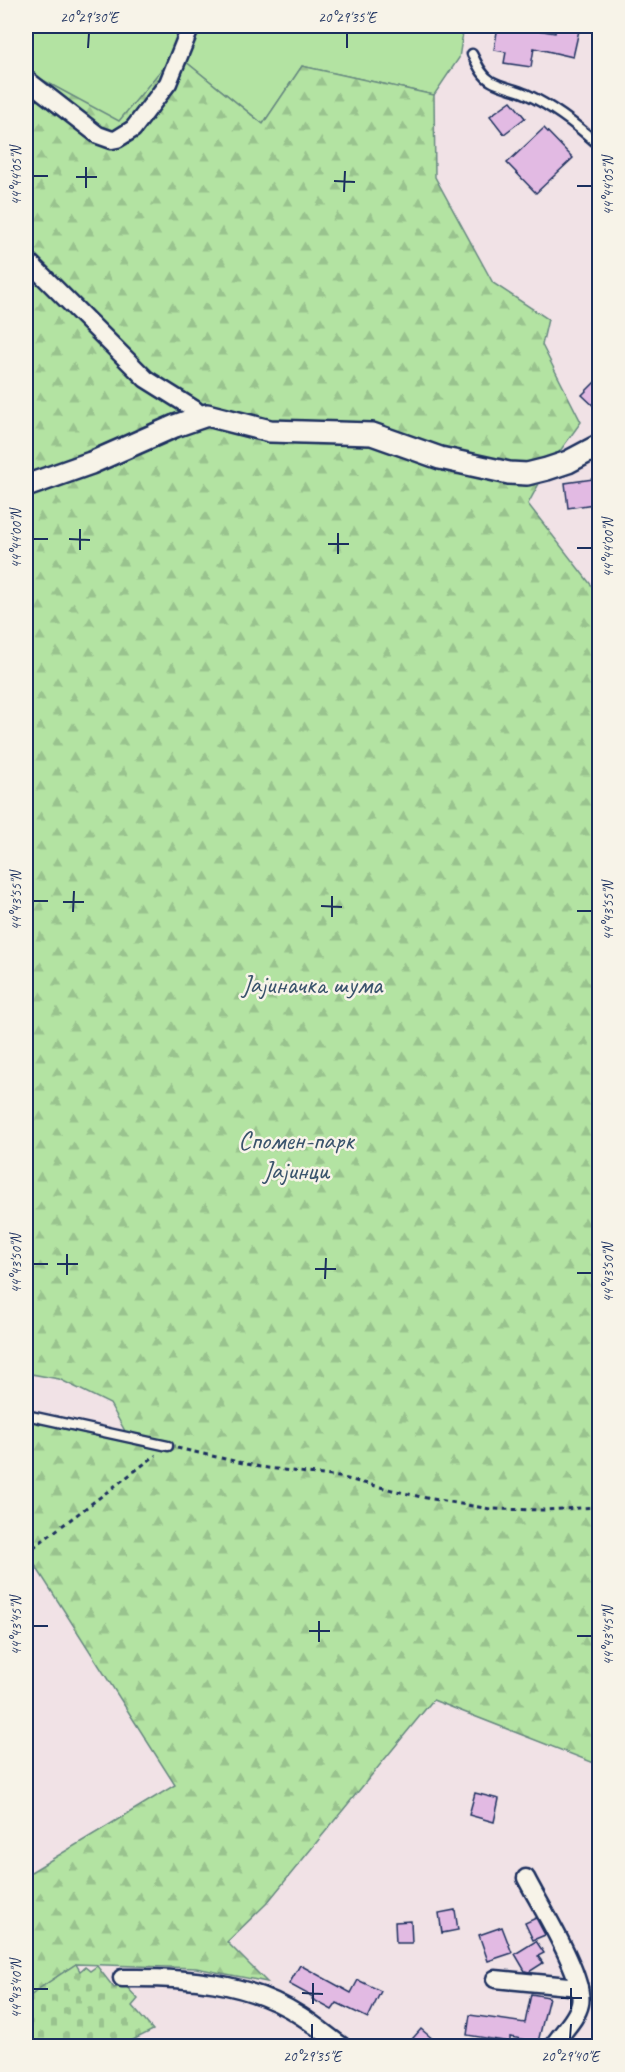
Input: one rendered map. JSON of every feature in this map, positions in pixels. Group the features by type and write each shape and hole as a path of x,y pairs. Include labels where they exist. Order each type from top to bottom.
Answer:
{"street":[{"path":"26,79 98,135 112,140 117,139 133,129 168,83 191,26"},
{"path":"26,259 146,379 202,416"},
{"path":"26,486 91,463 202,416 213,416 270,431 372,434 440,458 509,473 527,474 547,470 600,445"},
{"path":"526,1878 571,1965 581,1999 578,2012 553,2046"},
{"path":"122,1978 202,1980 257,1994 300,2015 342,2046"},
{"path":"495,1979 579,1987"}],"lane":[{"path":"472,54 480,70 490,81 526,94 549,106 573,122 600,146"},
{"path":"26,1415 168,1446"}],"path":[{"path":"26,1553 168,1446 260,1467 339,1477 421,1497 489,1509 543,1510 600,1507"}],"green space":[{"path":"26,26 464,26 459,58 434,95 302,66 263,124 175,53 119,122 26,71"},
{"name":"Јајиначка шума","path":"175,53 263,124 302,66 434,95 435,177 493,283 548,319 542,345 581,422 547,469 528,504 599,595 599,1765 433,1700 267,1903 227,1942 267,1982 196,1968 76,1964 26,2000 26,1917 31,1916 26,1898 26,1875 175,1785 26,1551 26,1419 131,1442 110,1404 59,1379 26,1373 26,71 119,121"},
{"path":"76,1964 80,1971 85,1967 90,1971 97,1966 114,1988 125,1985 138,1999 132,2006 153,2030 121,2046 26,2046 26,2000"}],"building":[{"path":"498,26 555,33 556,26 580,26 573,57 534,48 531,67 504,63 506,52 494,50"},
{"path":"511,101 525,118 504,134 490,116"},
{"path":"544,128 573,158 536,193 507,163"},
{"path":"600,377 600,412 582,395"},
{"path":"600,478 600,503 568,508 565,483"},
{"path":"475,1793 499,1799 494,1822 469,1815"},
{"path":"455,1910 458,1930 442,1933 439,1913"},
{"path":"536,1918 545,1935 533,1940 525,1923"},
{"path":"411,1921 412,1943 396,1943 395,1922"},
{"path":"502,1927 512,1953 488,1961 479,1935"},
{"path":"536,1941 544,1953 538,1956 543,1963 529,1972 525,1971 515,1954"},
{"path":"300,1965 351,1993 358,1980 381,1991 368,2018 337,2003 332,2010 289,1984"},
{"path":"531,1994 549,1997 538,2042 510,2037 510,2042 467,2035 470,2015 525,2023"},
{"path":"421,2029 441,2046 406,2046"}],"park label":[{"name":"Спомен-парк Јајинци","path":"296,1155"}]}
